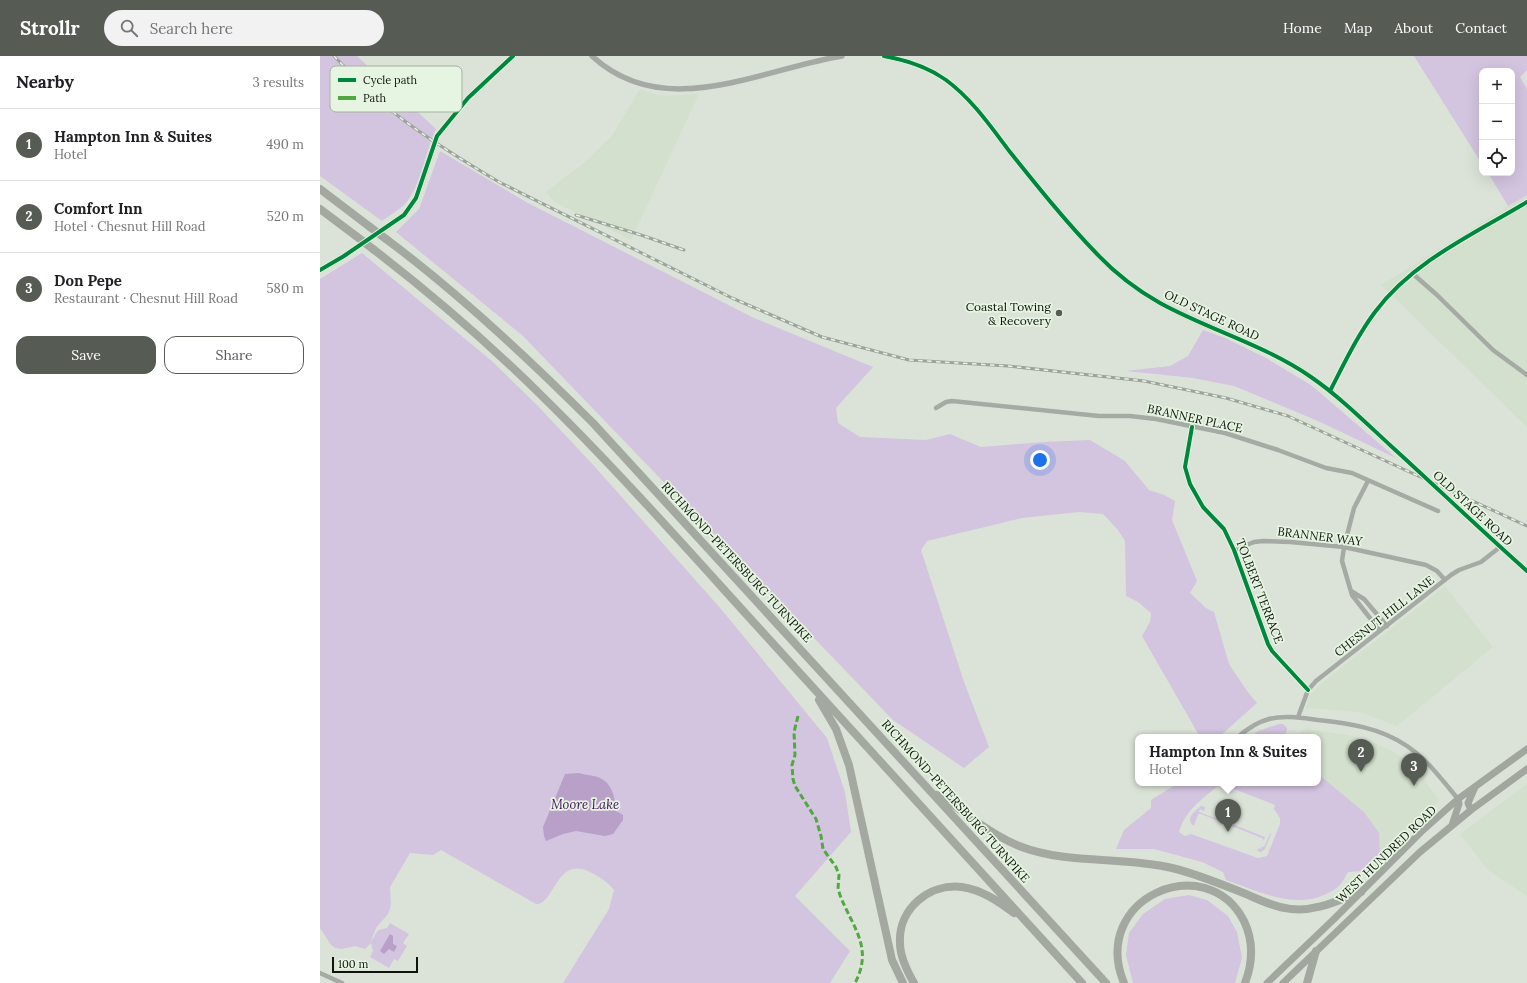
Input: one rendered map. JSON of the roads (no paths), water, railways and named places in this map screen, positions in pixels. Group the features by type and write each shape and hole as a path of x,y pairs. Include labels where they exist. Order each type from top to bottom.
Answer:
{"highway":[{"name":"RICHMOND-PETERSBURG TURNPIKE","path":"320,188 444,284 556,386 588,418 1106,983"},
{"path":"320,209 374,249 430,294 547,400 636,493 1082,983"},
{"path":"809,684 836,729 846,753 892,960 903,983"},
{"name":"WEST HUNDRED ROAD","path":"1267,983 1406,847 1458,799 1527,749"},
{"name":"WEST HUNDRED ROAD","path":"1283,983 1399,870 1471,810 1527,769"},
{"path":"1471,810 1468,807 1468,803 1476,785"},
{"path":"932,793 948,801 977,822 997,834 1018,845 1045,853 1068,857 1169,867 1214,881 1270,904 1291,909 1306,910 1322,907 1361,892"},
{"path":"1452,825 1459,804 1458,799"},
{"path":"1124,983 1118,965 1118,946 1122,928 1130,914 1144,900 1157,892 1172,887 1189,886 1203,888 1217,894 1230,904 1242,918 1252,944 1251,963 1245,983"},
{"path":"914,983 902,957 900,934 902,925 909,910 916,902 929,893 945,887 962,887 973,890 994,899 1029,925"},
{"path":"1308,983 1316,951"}],"street":[{"path":"462,105 513,56"},
{"path":"592,56 607,68 630,80 653,87 680,90 697,89 723,84 842,56"},
{"name":"OLD STAGE ROAD","path":"884,56 900,58 937,74 968,99 1068,222 1098,255 1127,281 1176,311 1271,353 1312,377 1330,391 1527,571"},
{"path":"320,270 344,256 404,215 416,198 437,136 457,112"},
{"path":"1330,391 1375,312 1393,291 1412,273 1444,251 1527,202"},
{"path":"1412,273 1437,295 1493,350 1527,375"},
{"name":"BRANNER PLACE","path":"936,408 946,402 952,402 1099,416 1130,416 1156,419 1225,433 1278,450 1326,468 1352,473 1438,511"},
{"name":"TOLBERT TERRACE","path":"1192,427 1185,467 1190,484 1203,507 1224,529 1234,550 1268,644 1272,651 1308,690"},
{"path":"1368,480 1354,508 1342,560 1351,591 1363,610 1380,631"},
{"name":"BRANNER WAY","path":"1234,550 1254,542 1262,541 1344,547 1426,565 1437,571 1445,580"},
{"name":"CHESNUT HILL LANE","path":"1298,717 1308,690 1316,682 1445,580 1460,570 1481,562 1500,546"},
{"path":"1351,591 1364,598 1387,626"},
{"path":"1242,734 1259,723 1281,717 1298,717 1370,729 1394,739 1409,748 1425,761 1458,799"},
{"path":"320,973 342,983"}],"water":[{"name":"Moore Lake","path":"579,773 598,777 608,784 614,797 616,811 623,815 623,820 613,834 605,836 576,831 563,834 546,841 543,827 565,774"},
{"path":"390,934 393,936 393,944 397,946 394,952 389,949 384,954 380,951"}],"railway":[{"path":"334,56 344,66"},
{"path":"393,112 440,146 499,182 732,298 822,337 909,360 1008,366 1144,381 1226,398 1288,416 1527,526"},
{"path":"576,215 684,250"}],"place":[{"name":"Coastal Towing & Recovery","path":"1059,313"},
{"name":"Comfort Inn","path":"1361,772"},
{"name":"Don Pepe","path":"1414,786"},
{"name":"Hampton Inn & Suites","path":"1228,832"}]}
